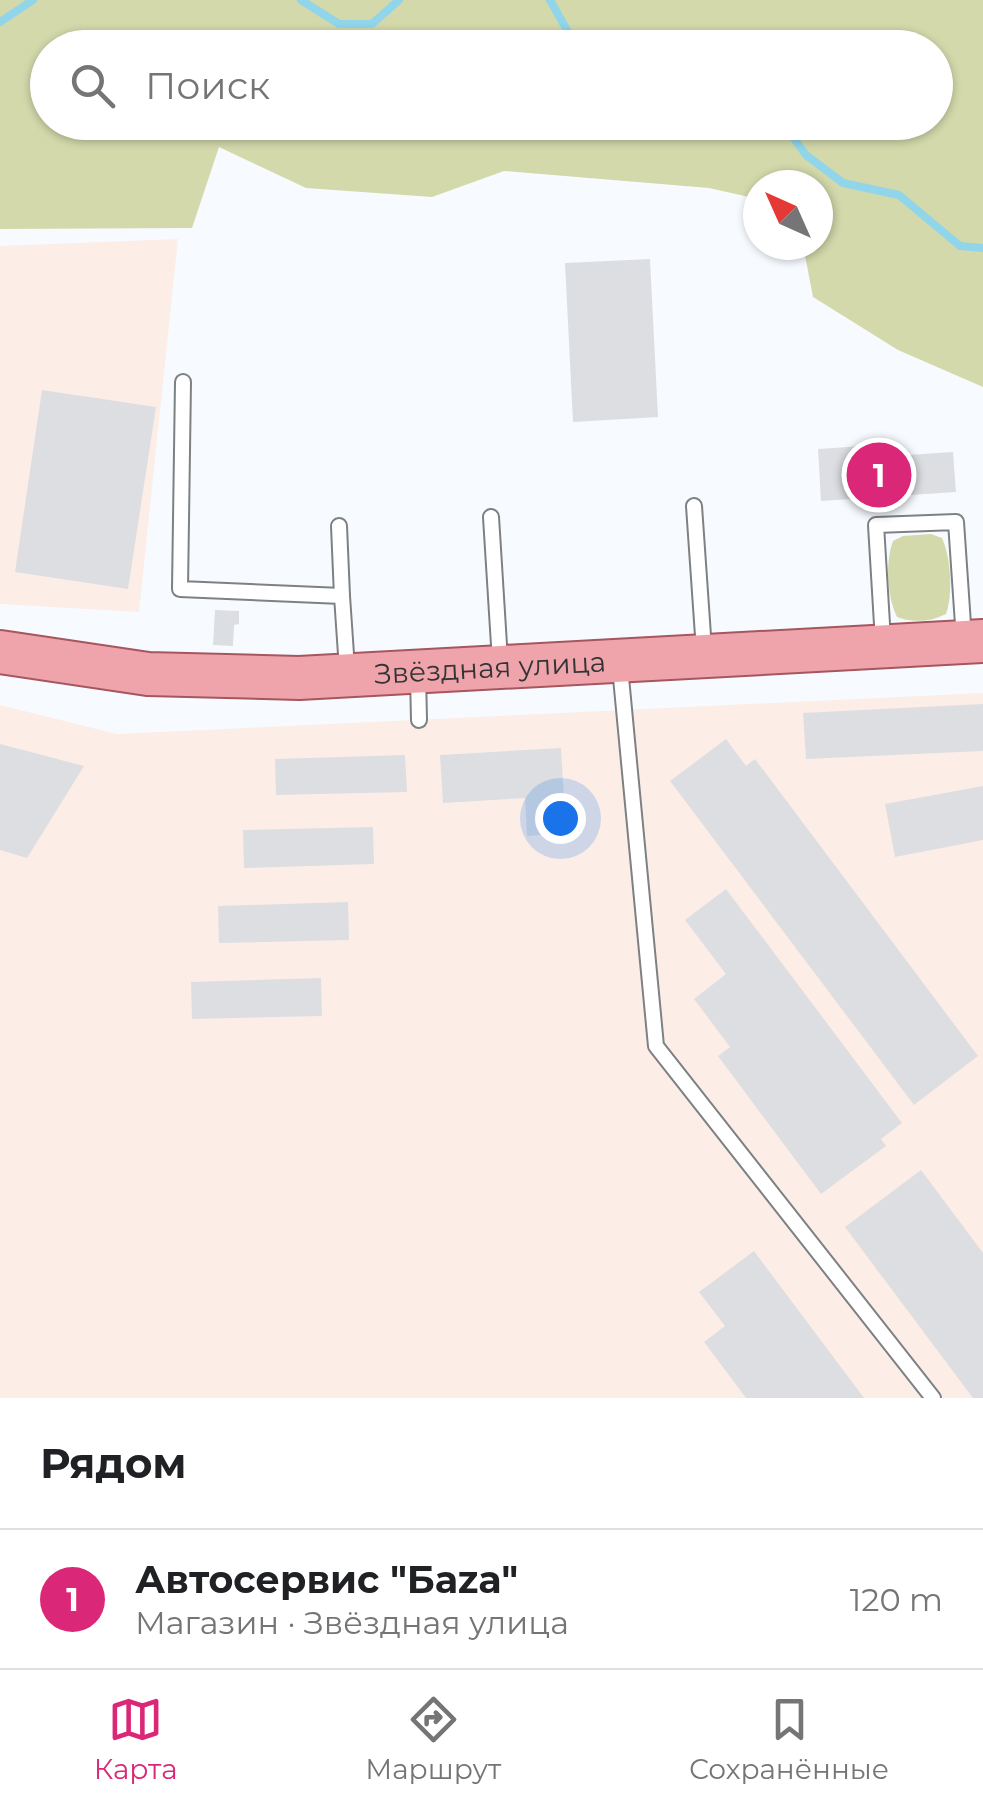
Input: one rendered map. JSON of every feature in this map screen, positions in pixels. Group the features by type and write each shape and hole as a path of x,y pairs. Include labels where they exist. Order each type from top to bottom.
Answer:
{"main road":[{"name":"Звёздная улица","path":"0,652 148,674 299,678 974,641"}],"lane":[{"path":"183,382 180,589 342,596"},
{"path":"694,506 704,656"},
{"path":"491,517 500,668"},
{"path":"884,646 876,525 956,522 974,641"},
{"path":"338,526 347,675"},
{"path":"620,661 656,1046 934,1398"},
{"path":"418,672 419,720"}],"shaded area":[{"path":"178,239 139,612 0,604 0,246"},
{"path":"983,693 983,1398 0,1398 0,705 117,734"}],"green space":[{"path":"0,0 983,0 983,387 898,350 813,297 806,260 833,260 833,170 743,170 743,196 709,188 504,171 432,197 306,188 219,147 192,228 0,229"},
{"path":"931,534 942,538 949,566 946,614 922,621 897,617 888,579 893,541 903,536"}],"building":[{"path":"650,259 658,417 573,422 565,263"},
{"path":"42,390 156,407 128,589 15,572"},
{"path":"877,445 878,457 953,452 956,492 821,501 818,449"},
{"path":"215,610 239,611 233,646 213,645"},
{"path":"983,704 983,751 806,759 803,713"},
{"path":"726,739 746,766 755,759 978,1056 914,1105 670,781"},
{"path":"0,744 84,766 27,858 0,850"},
{"path":"561,748 566,833 527,836 525,798 443,803 440,755"},
{"path":"405,755 407,792 276,795 275,759"},
{"path":"983,786 983,840 895,857 885,804"},
{"path":"373,827 374,864 244,868 243,830"},
{"path":"726,889 902,1123 881,1139 886,1146 821,1194 718,1056 730,1047 694,999 726,974 685,920"},
{"path":"348,902 349,940 219,943 218,906"},
{"path":"321,978 322,1016 192,1019 191,982"},
{"path":"921,1170 983,1253 983,1398 973,1398 845,1227"},
{"path":"754,1251 864,1398 746,1398 704,1342 725,1326 699,1292"}],"waterway":[{"path":"0,22 33,0"},
{"path":"301,0 339,24 372,24 399,0"},
{"path":"550,0 567,30"},
{"path":"795,140 806,155 843,183 899,195 960,246 983,248"}],"place":[{"name":"Автосервис \"Баzа\"","path":"879,475"}]}
